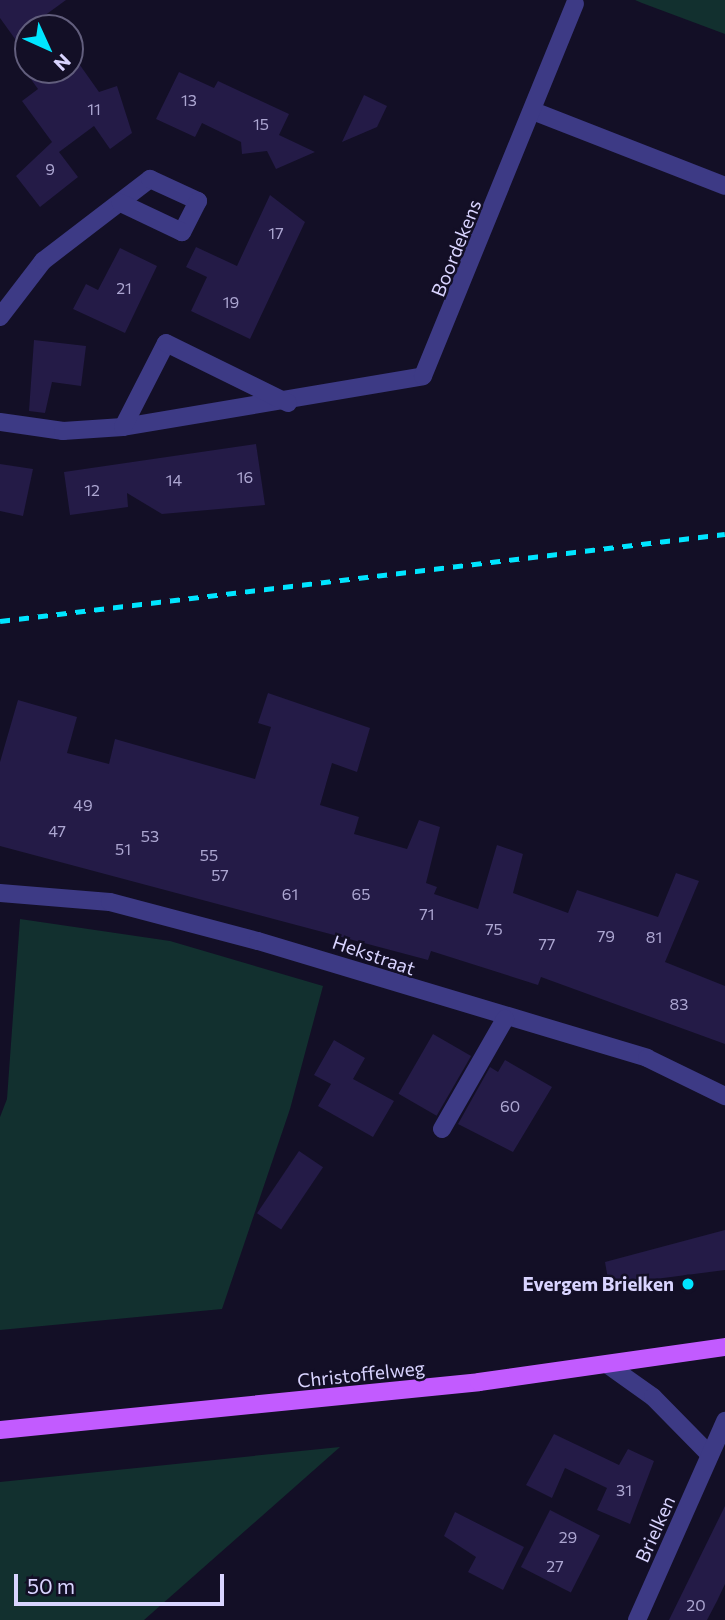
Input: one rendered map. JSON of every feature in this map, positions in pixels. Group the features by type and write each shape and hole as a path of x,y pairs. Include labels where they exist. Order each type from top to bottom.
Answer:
{"main road":[{"name":"Christoffelweg","path":"0,1430 608,1365 725,1348"}],"street":[{"name":"Boordekens","path":"0,422 63,431 123,427 288,402 423,376 575,4"},
{"path":"533,111 725,186"},
{"path":"0,317 43,261 121,203"},
{"path":"123,427 166,343 288,402"},
{"name":"Hekstraat","path":"0,893 132,907 505,1019 647,1058 725,1096"},
{"path":"442,1129 505,1019"},
{"path":"608,1365 653,1397 710,1455"},
{"name":"Brielken","path":"637,1620 725,1422"}],"green space":[{"path":"635,0 725,0 725,34 642,3"},
{"path":"20,919 170,941 323,986 290,1109 222,1309 0,1330 0,1117 7,1099"},
{"path":"340,1447 144,1620 0,1620 0,1482"}],"building":[{"path":"0,0 66,0 47,14 14,14 14,38 0,18"},
{"path":"84,71 99,92 117,86 132,133 110,149 94,126 59,152 78,177 40,207 16,176 52,142 22,101 38,89 34,84 84,84"},
{"path":"179,72 214,88 218,81 289,114 279,135 315,152 276,169 267,151 242,154 241,142 202,123 195,137 156,119"},
{"path":"364,95 387,106 377,127 342,142"},
{"path":"270,195 305,222 250,339 191,311 207,277 186,267 196,247 237,266"},
{"path":"120,248 157,266 125,333 73,309 86,284 98,290"},
{"path":"34,340 86,346 81,386 52,382 45,413 29,411"},
{"path":"256,444 265,505 162,514 127,493 128,507 70,515 64,472"},
{"path":"0,464 33,469 23,516 0,511"},
{"path":"268,693 370,728 357,772 332,763 320,805 359,817 354,834 407,849 419,820 440,827 426,883 437,887 434,894 478,909 497,845 523,854 513,893 568,913 577,890 658,917 676,873 699,881 665,962 725,986 725,1044 541,977 538,985 431,951 428,960 0,846 0,762 18,700 77,717 67,753 109,764 115,739 255,779 271,727 258,723"},
{"path":"433,1034 471,1056 437,1116 399,1094"},
{"path":"334,1040 365,1058 353,1079 394,1101 373,1137 318,1106 331,1084 314,1075"},
{"path":"505,1060 552,1087 513,1152 458,1124 490,1067 498,1072"},
{"path":"299,1151 323,1167 281,1229 257,1213"},
{"path":"725,1230 725,1270 609,1285 605,1262"},
{"path":"554,1434 619,1465 628,1449 654,1461 630,1524 597,1510 607,1488 565,1468 552,1498 526,1485"},
{"path":"725,1506 725,1584 717,1601 707,1620 669,1620"},
{"path":"550,1510 600,1535 571,1592 521,1567"},
{"path":"455,1512 524,1547 503,1590 468,1572 476,1557 444,1536"}],"railway":[{"path":"0,621 725,534"}],"place":[{"name":"Evergem Brielken","path":"688,1284"}]}
